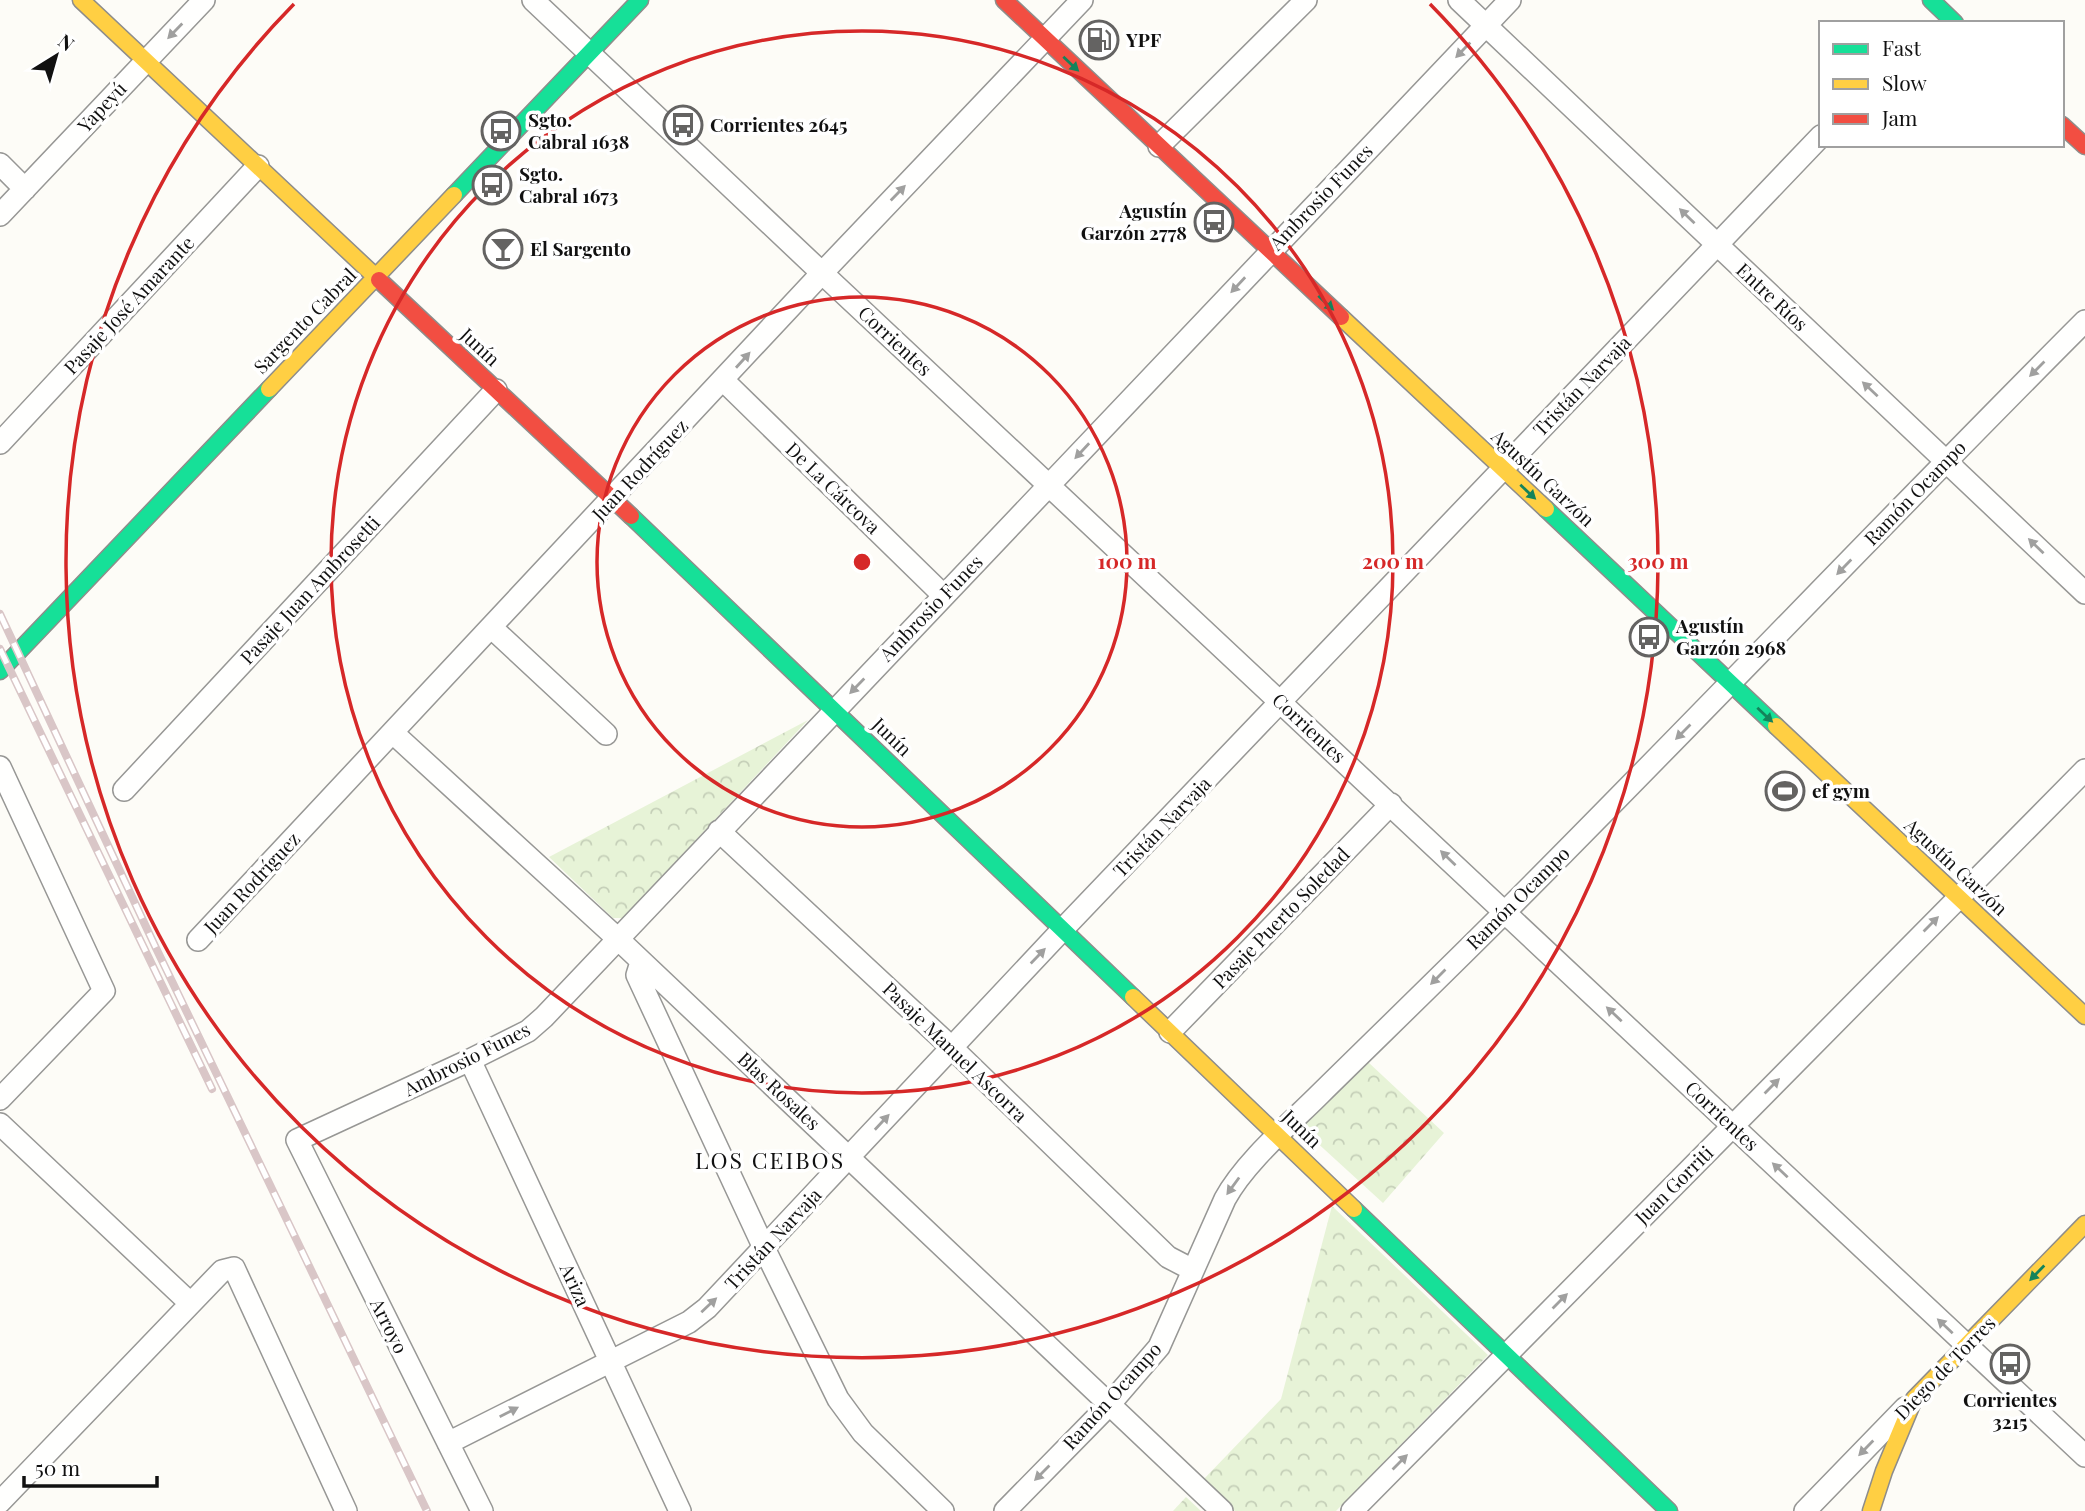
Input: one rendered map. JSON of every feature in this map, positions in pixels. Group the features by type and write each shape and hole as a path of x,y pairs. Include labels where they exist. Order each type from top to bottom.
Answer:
{"street":[{"name":"Junín","path":"81,0 613,499 1669,1511"},
{"name":"Yapeyú","path":"0,215 204,0"},
{"name":"Corrientes","path":"533,0 2085,1456"},
{"name":"Sargento Cabral","path":"0,671 640,0"},
{"name":"Agustín Garzón","path":"1004,0 2085,1016"},
{"name":"Juan Rodríguez","path":"198,940 1082,0"},
{"path":"1159,146 1306,0"},
{"name":"Entre Ríos","path":"1459,0 2085,593"},
{"name":"Ambrosio Funes","path":"297,1140 528,1031 1050,486 1510,0"},
{"path":"2064,127 2085,146"},
{"name":"Tristán Narvaja","path":"449,1443 688,1322 707,1308 1063,929 1819,138"},
{"path":"0,164 25,189"},
{"name":"Pasaje José Amarante","path":"0,443 258,166"},
{"name":"Ramón Ocampo","path":"1005,1511 1109,1405 1159,1347 1230,1190 1278,1135 1731,684 1946,460 2085,321"},
{"name":"De La Cárcova","path":"724,381 943,595"},
{"name":"Pasaje Juan Ambrosetti","path":"124,790 496,390"},
{"path":"492,628 606,734"},
{"name":"Blas Rosales","path":"393,733 618,939 1222,1511"},
{"path":"0,767 104,991 0,1099"},
{"name":"Juan Gorriti","path":"1352,1511 2085,770"},
{"name":"Pasaje Puerto Soledad","path":"1170,1032 1391,804"},
{"name":"Pasaje Manuel Ascorra","path":"719,831 951,1047 1168,1257 1193,1270"},
{"path":"641,962 637,975 764,1248 838,1399 848,1416 943,1511"},
{"name":"Ariza","path":"470,1060 680,1511"},
{"path":"0,1124 190,1304"},
{"name":"Arroyo","path":"297,1140 482,1511"},
{"name":"Diego de Torres","path":"1805,1511 2085,1224"},
{"path":"6,1501 222,1271 234,1268 346,1511"},
{"path":"1871,1511 1884,1471 1914,1399"}],"green space":[{"path":"808,720 623,918 613,918 549,857"},
{"path":"1368,1062 1444,1133 1383,1203 1301,1128"},
{"path":"1332,1206 1488,1355 1336,1511 1235,1511 1203,1480 1281,1399"},
{"path":"1186,1497 1201,1511 1173,1511"}],"railway":[{"path":"0,614 155,946 427,1511"},
{"path":"0,649 212,1089"}],"traffic: fast":[{"path":"454,195 640,0"},
{"path":"1931,0 1953,21"},
{"path":"0,671 269,389"},
{"path":"1546,509 1776,726"},
{"path":"631,516 1133,997"},
{"path":"1354,1209 1669,1511"}],"traffic: slow":[{"path":"81,0 379,280"},
{"path":"269,389 454,195"},
{"path":"1341,317 1546,509"},
{"path":"1776,726 2085,1016"},
{"path":"1133,997 1354,1209"},
{"path":"1871,1511 1884,1471 1914,1399 2085,1224"}],"traffic: jam":[{"path":"1004,0 1341,317"},
{"path":"2064,127 2085,146"},
{"path":"379,280 631,516"}],"place":[{"name":"YPF","path":"1099,40"},
{"name":"Corrientes 2645","path":"683,125"},
{"name":"Sgto. Cabral 1638","path":"501,131"},
{"name":"Sgto. Cabral 1673","path":"492,185"},
{"name":"Agustín Garzón 2778","path":"1214,222"},
{"name":"El Sargento","path":"503,249"},
{"name":"Agustín Garzón 2968","path":"1649,637"},
{"name":"ef gym","path":"1785,791"},
{"name":"Corrientes 3215","path":"2010,1364"}],"district":[{"name":"LOS CEIBOS","path":"770,1161"}]}
